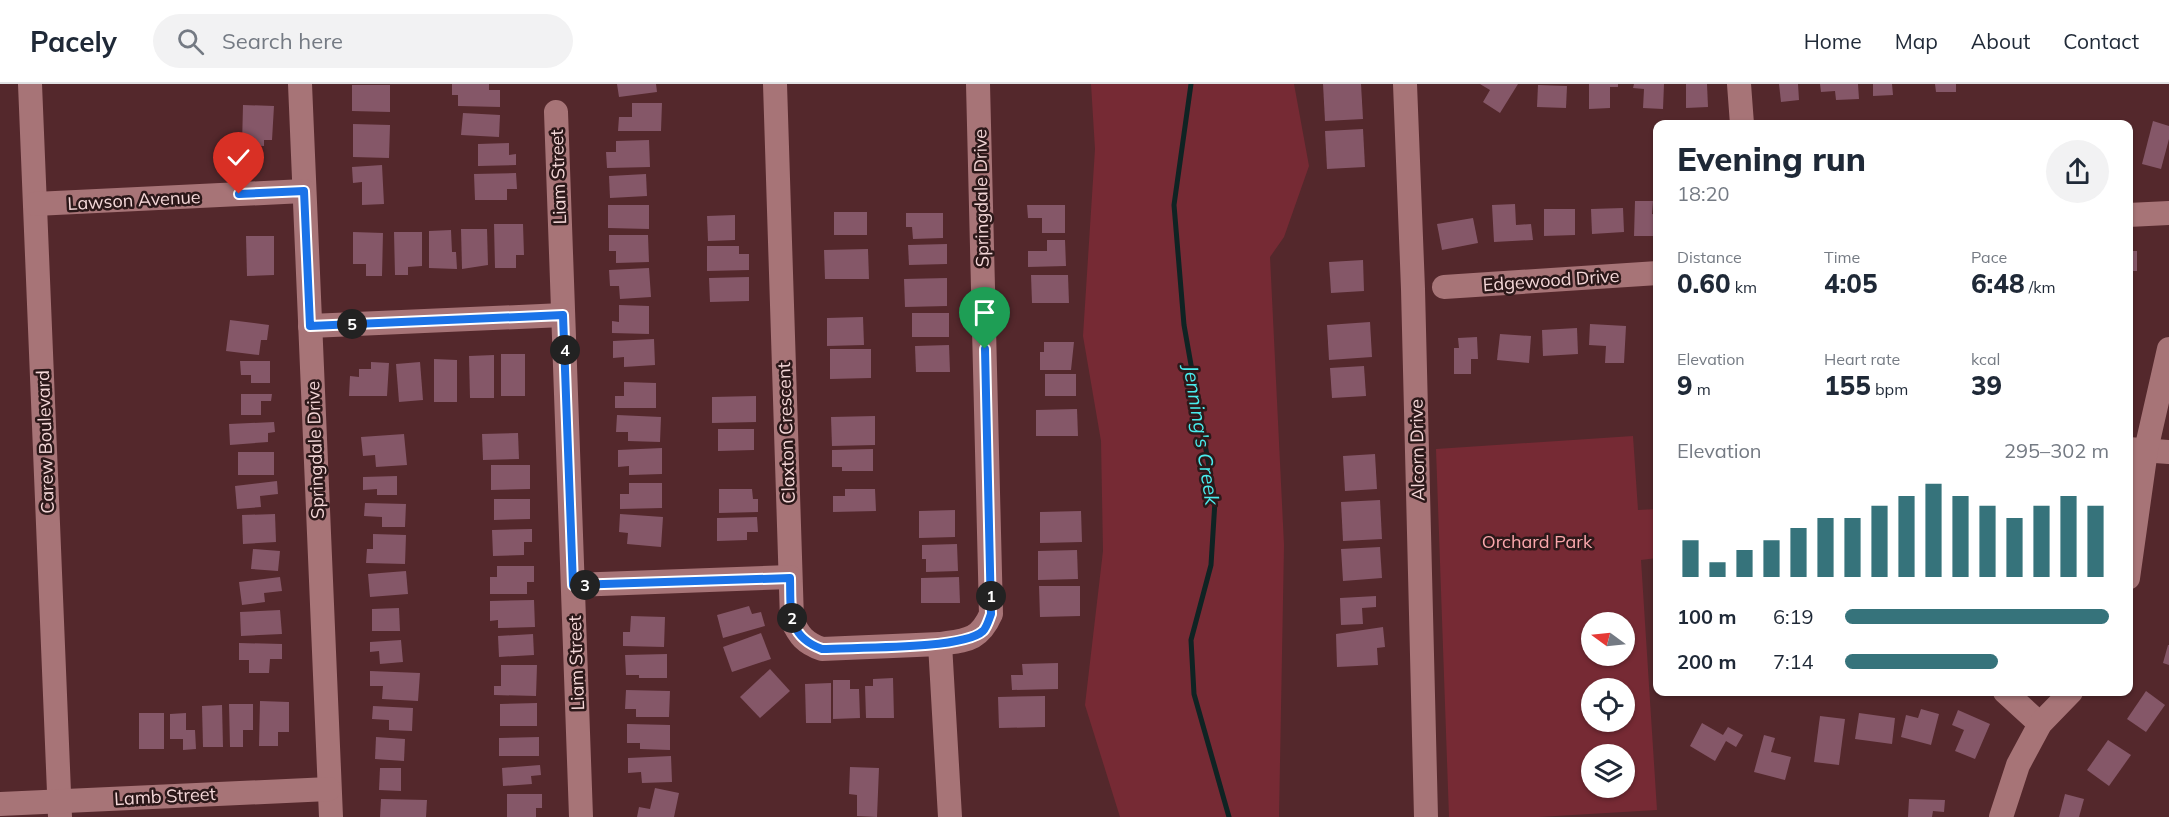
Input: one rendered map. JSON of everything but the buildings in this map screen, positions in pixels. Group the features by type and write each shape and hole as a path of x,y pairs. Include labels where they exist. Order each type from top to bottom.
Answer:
{"street":[{"name":"Carew Boulevard","path":"30,84 60,809"},
{"name":"Springdale Drive","path":"300,84 331,817"},
{"name":"Claxton Crescent","path":"775,84 792,620 798,635 809,644 822,649 940,644"},
{"name":"Springdale Drive","path":"940,644 968,640 984,630 991,614 978,84"},
{"name":"Alcorn Drive","path":"1405,84 1413,289 1426,817"},
{"path":"1740,84 1742,120"},
{"name":"Liam Street","path":"556,112 581,817"},
{"name":"Lawson Avenue","path":"35,204 304,191"},
{"path":"2133,216 2169,213"},
{"name":"Edgewood Drive","path":"1444,287 1653,273"},
{"path":"310,326 563,315"},
{"path":"2133,546 2148,450 2169,349"},
{"path":"573,585 790,578"},
{"path":"940,644 950,817"},
{"path":"2010,696 2040,723"},
{"path":"2001,817 2018,765 2040,723 2067,696"},
{"name":"Lamb Street","path":"0,804 60,809 329,789"}],"green space":[{"path":"1091,84 1294,84 1309,166 1284,237 1270,257 1284,545 1279,817 1120,817 1085,705 1103,551 1101,441 1083,336 1095,149"},
{"name":"Orchard Park","path":"1633,436 1638,510 1653,509 1653,558 1641,560 1657,810 1539,817 1449,817 1436,449"}],"waterway":[{"name":"Jenning's Creek","path":"1191,84 1174,205 1184,325 1215,501 1211,565 1191,640 1194,694 1229,817"}],"route":[{"path":"239,194 304,191 310,326 563,315 573,585 790,578 792,620 798,635 809,644 822,649 940,644 968,640 984,630 991,614 985,349"}]}
